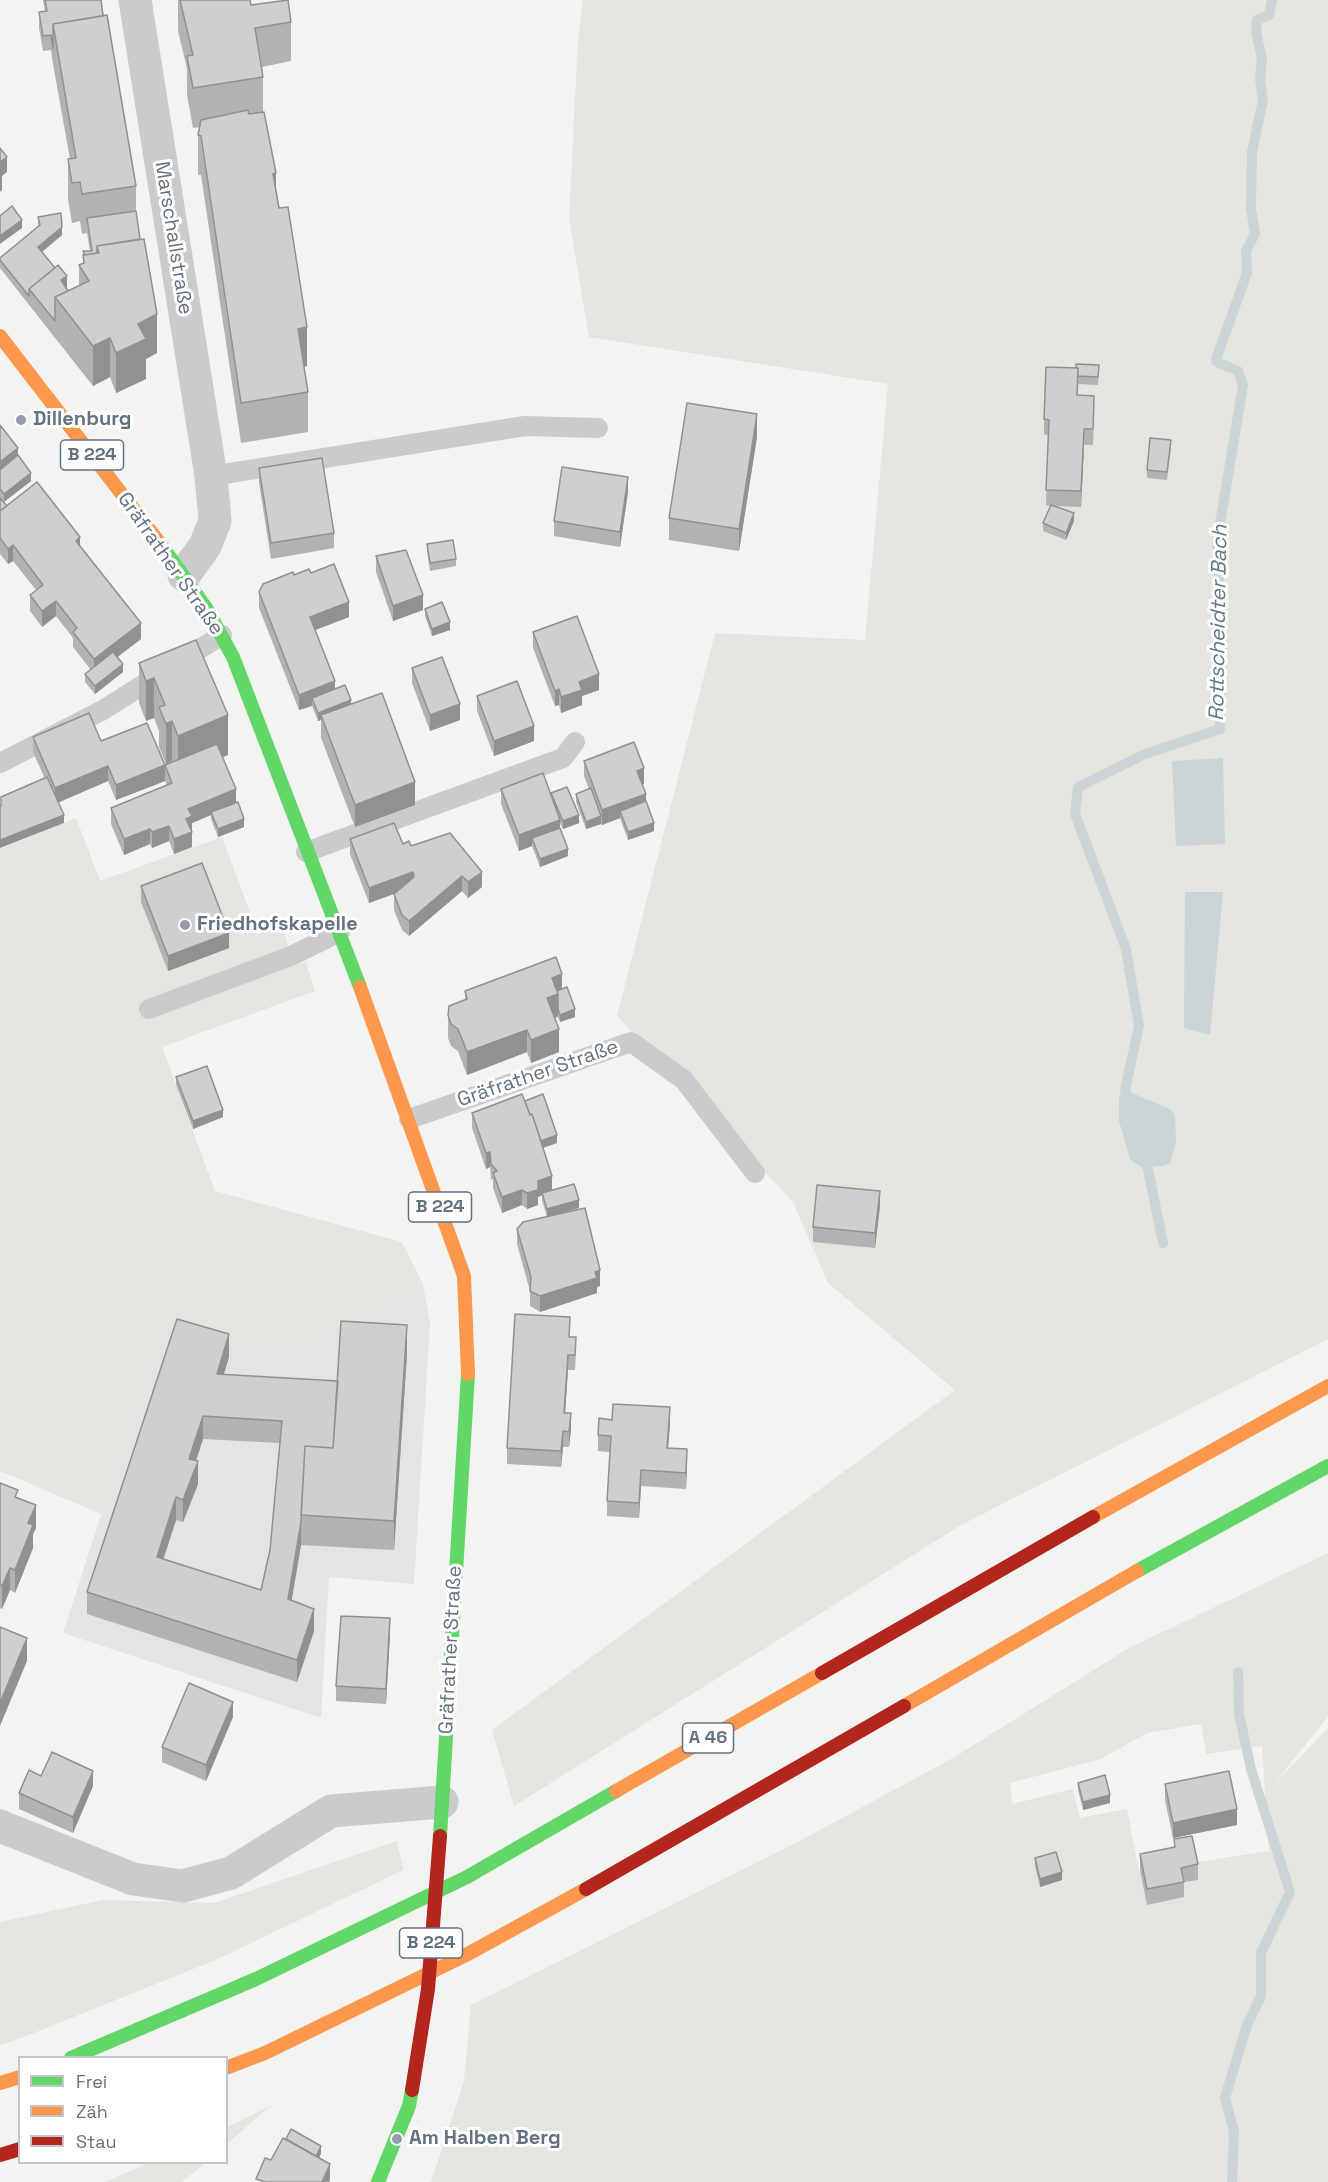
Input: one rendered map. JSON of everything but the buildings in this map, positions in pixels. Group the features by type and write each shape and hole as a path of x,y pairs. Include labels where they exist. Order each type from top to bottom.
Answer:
{"main road":[{"name":"Gräfrather Straße","path":"0,336 184,575 233,657 306,852 340,932 464,1276 468,1377 442,1808 428,1989 409,2106 378,2182"},
{"name":"A 46","path":"76,2056 256,1979 467,1877 1152,1483 1328,1386"},
{"path":"228,2067 265,2053 476,1950 649,1854 1179,1548 1328,1466"},
{"path":"0,2083 18,2077"},
{"path":"0,2155 18,2150"}],"street":[{"name":"Marschallstraße","path":"135,0 211,476 215,521 205,546 184,575"},
{"path":"0,1826 133,1879 183,1886 231,1873 331,1811 442,1808"}],"lane":[{"path":"211,476 525,426 598,428"},
{"path":"0,763 103,710 222,636"},
{"path":"306,852 563,758 575,742"},
{"path":"149,1009 291,956 340,932"},
{"name":"Gräfrather Straße","path":"409,1119 631,1042 684,1080 755,1173"}],"shaded area":[{"path":"583,0 1328,0 1328,1339 961,1525 514,1806 492,1730 955,1390 828,1283 793,1202 617,1016 715,633 865,640 888,384 589,337 569,219 578,39"},
{"path":"1223,758 1225,844 1176,846 1172,761"},
{"path":"76,818 100,881 222,837 258,934 281,924 295,965 306,962 315,991 162,1047 215,1191 402,1242 423,1284 285,1353 165,1317 101,1514 0,1471 0,849"},
{"path":"1185,892 1223,892 1210,1035 1184,1028"},
{"path":"1125,1090 1170,1109 1175,1115 1176,1143 1170,1163 1163,1166 1141,1167 1130,1159 1119,1121 1119,1097"},
{"path":"423,1284 430,1324 414,1584 329,1577 321,1718 63,1633 165,1316 285,1353"},
{"path":"1328,1553 1328,1717 1273,1785 1328,1728 1328,2182 431,2182 464,2081 471,2005 796,1843 953,1758 1129,1648","holes":["1201,1724 1206,1754 1262,1746 1269,1851 1139,1871 1127,1809 1080,1818 1073,1789 1012,1804 1010,1783 1101,1759 1147,1733"]},
{"path":"397,1841 403,1870 218,1959 0,2045 0,1922 103,1900 214,1903"},
{"path":"270,2106 228,2143 228,2127"},
{"path":"146,2164 204,2164 182,2182 106,2182"}],"waterway":[{"name":"Rottscheidter Bach","path":"1129,1103 1125,1090 1139,1026 1126,949 1075,814 1078,787 1145,754 1220,729 1222,645 1217,542 1243,385 1238,371 1217,362 1216,359 1247,273 1246,251 1255,234 1251,208 1252,152 1263,100 1260,79 1262,59 1256,32 1257,20 1269,15 1272,0"},
{"name":"Rottscheidter Bach","path":"1145,1155 1163,1243"},
{"name":"Rottscheidter Bach","path":"1232,2182 1234,2131 1225,2098 1247,2025 1261,1996 1261,1953 1290,1892 1251,1769 1239,1714 1238,1672"}],"traffic: fast":[{"path":"162,546 206,608 233,657 360,987"},
{"path":"440,1836 468,1374"},
{"path":"1137,1571 1328,1466"},
{"path":"76,2056 256,1979 467,1877 616,1791"},
{"path":"378,2182 409,2106 412,2090"}],"traffic: slow":[{"path":"0,336 162,546"},
{"path":"360,987 464,1276 468,1374"},
{"path":"1093,1517 1328,1386"},
{"path":"904,1706 1137,1571"},
{"path":"616,1791 822,1673"},
{"path":"228,2067 265,2053 466,1955 586,1889"},
{"path":"0,2083 18,2078"}],"traffic: jam":[{"path":"822,1673 1093,1517"},
{"path":"586,1889 904,1706"},
{"path":"412,2090 428,1989 440,1836"},
{"path":"0,2155 18,2150"}],"place":[{"name":"Dillenburg","path":"21,420"},
{"name":"Friedhofskapelle","path":"185,925"},
{"name":"Am Halben Berg","path":"397,2139"}]}
